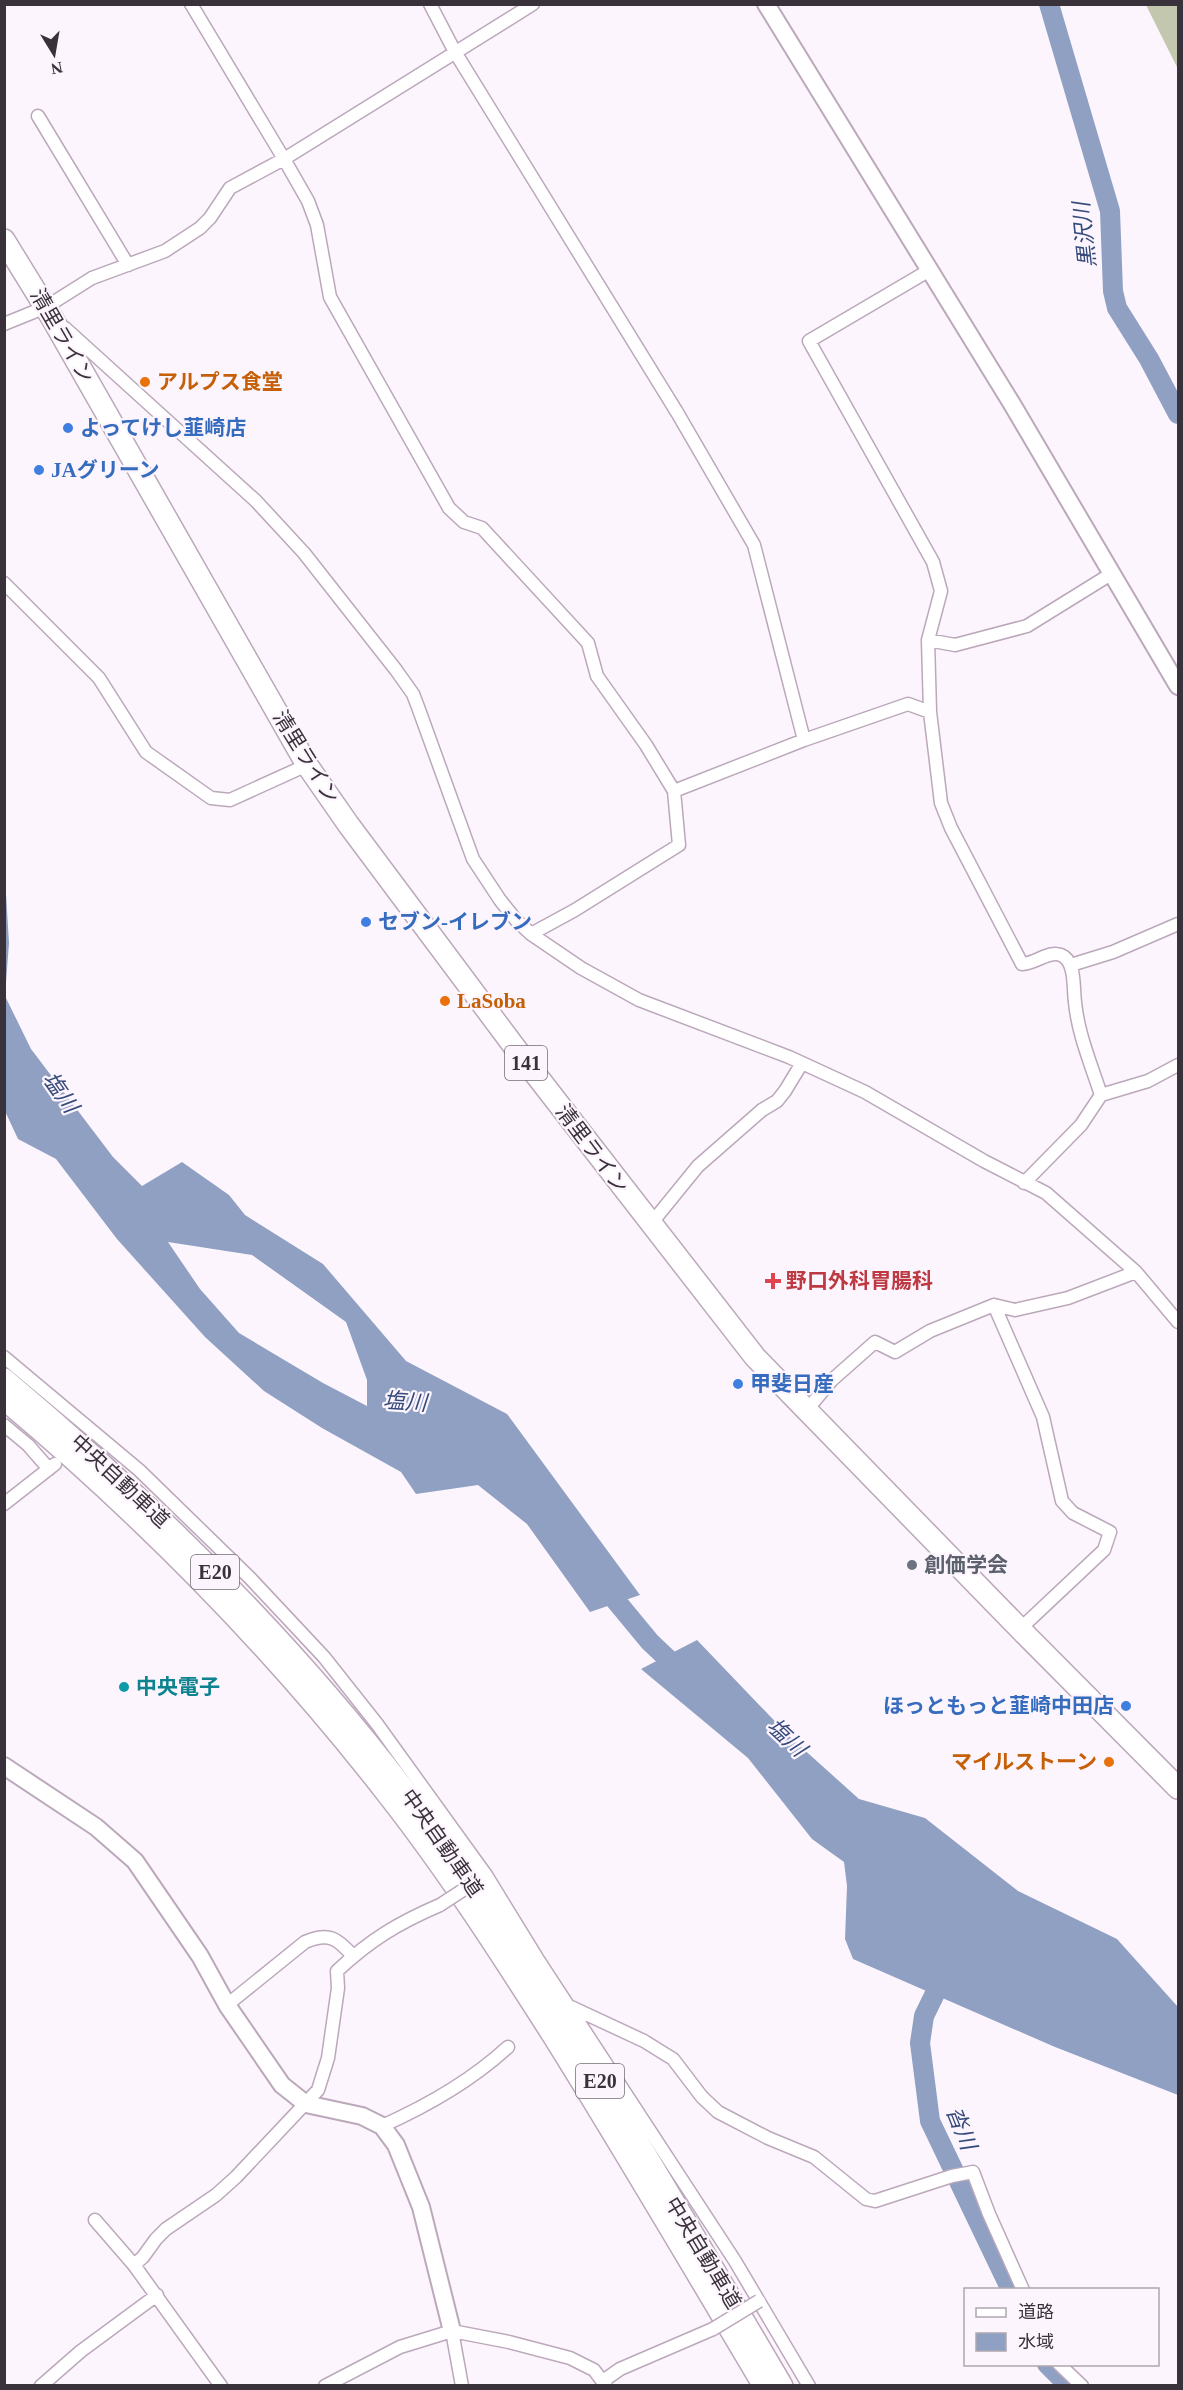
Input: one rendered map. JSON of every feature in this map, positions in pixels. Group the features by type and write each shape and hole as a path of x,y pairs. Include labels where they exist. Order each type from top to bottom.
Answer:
{"highway":[{"name":"清里ライン","path":"4,240 49,312 307,765 504,1034 650,1225 755,1357 1020,1629 1179,1788"},
{"name":"中央自動車道","path":"4,1379 86,1448 191,1546 276,1636 403,1787 460,1867 555,2009 669,2194 782,2385"},
{"name":"中央自動車道","path":"4,1399 73,1456 180,1557 265,1646 390,1797 510,1967 764,2385"}],"street":[{"path":"191,4 308,201 317,225 330,297 449,508 464,522 482,528 588,643 597,676 646,745 674,791 679,845 575,910 531,934"},
{"path":"430,4 455,52 678,414 754,545 804,741"},
{"path":"4,324 49,312 92,278 165,250 200,228 210,218 230,188 285,159 533,4"},
{"path":"766,4 928,271 1012,404 1179,686"},
{"path":"38,116 128,264"},
{"path":"928,271 809,341 933,562 941,591 928,640 930,712 941,803 951,828 1022,964 1054,954 1063,956 1071,965 1077,1022 1101,1095"},
{"path":"49,312 256,501 304,553 396,670 413,694 473,859 500,900 531,934 581,968 639,1000 802,1063 865,1092 1024,1183 1046,1193 1136,1272 1179,1322"},
{"path":"928,640 955,645 1027,626 1111,574"},
{"path":"4,583 6,582 99,678 146,752 212,798 230,800 307,765"},
{"path":"674,791 908,704 930,712"},
{"path":"1071,965 1113,952 1179,924"},
{"path":"650,1225 698,1166 762,1110 777,1101 802,1063"},
{"path":"1024,1183 1081,1125 1101,1095 1148,1082 1179,1065"},
{"path":"806,1411 832,1380 875,1342 895,1352 930,1330 994,1305 1015,1310 1068,1298 1136,1272"},
{"path":"994,1305 1043,1417 1062,1501 1073,1513 1110,1532 1104,1550 1020,1629"},
{"path":"4,1357 139,1470 250,1578 324,1657 377,1724 570,2007 759,2301 809,2385"},
{"path":"4,1425 52,1466 4,1504"},
{"path":"4,1766 96,1827 135,1861 204,1963 227,2005 282,2085 306,2104 362,2116 382,2126 396,2145 421,2207 452,2331 462,2385"},
{"path":"134,2265 166,2229 216,2195 236,2177 318,2090 328,2058 338,1988 337,1971 363,1947 405,1920 440,1905 483,1877"},
{"path":"227,2005 305,1942 315,1938 323,1936 335,1939 353,1956"},
{"path":"570,2007 644,2041 673,2059 702,2097 718,2112 768,2138 814,2157 866,2199 875,2201 952,2176 973,2172 1023,2288"},
{"path":"382,2126 428,2104 477,2073 508,2047"},
{"path":"95,2220 157,2295 221,2385"},
{"path":"41,2385 81,2351 157,2295"},
{"path":"325,2385 400,2347 452,2331 509,2342 570,2358 594,2370 604,2383 620,2369 713,2329 759,2301"},
{"path":"1061,2366 1082,2385"}],"green space":[{"path":"1146,5 1178,5 1178,69"}],"water":[{"path":"5,877 9,943 5,996 31,1049 113,1157 142,1186 182,1162 229,1195 245,1215 323,1264 406,1361 507,1414 640,1595 590,1612 527,1524 478,1485 416,1494 401,1472 322,1428 264,1391 205,1337 117,1239 56,1159 18,1139 4,1109","holes":["168,1242 252,1255 346,1322 367,1380 367,1406 323,1383 239,1333 200,1289"]},
{"path":"697,1640 790,1737 859,1799 925,1818 1018,1891 1117,1939 1178,2007 1178,2095 1055,2047 853,1959 845,1939 847,1886 844,1862 812,1839 748,1758 641,1669"}],"waterway":[{"name":"黒沢川","path":"1049,4 1110,211 1113,291 1117,308 1149,359 1178,414"},
{"name":"塩川","path":"602,1584 650,1642 685,1675"},
{"name":"沓川","path":"943,1977 924,2016 920,2043 930,2121 1010,2288"},
{"name":"沓川","path":"1049,2366 1069,2386"}],"place":[{"name":"アルプス食堂","path":"145,382"},
{"name":"よってけし韮崎店","path":"68,428"},
{"name":"JAグリーン","path":"39,470"},
{"name":"セブン-イレブン","path":"366,922"},
{"name":"LaSoba","path":"445,1001"},
{"name":"野口外科胃腸科","path":"773,1281"},
{"name":"甲斐日産","path":"738,1384"},
{"name":"創価学会","path":"912,1565"},
{"name":"中央電子","path":"124,1687"},
{"name":"ほっともっと韮崎中田店","path":"1126,1706"},
{"name":"マイルストーン","path":"1109,1762"}]}
